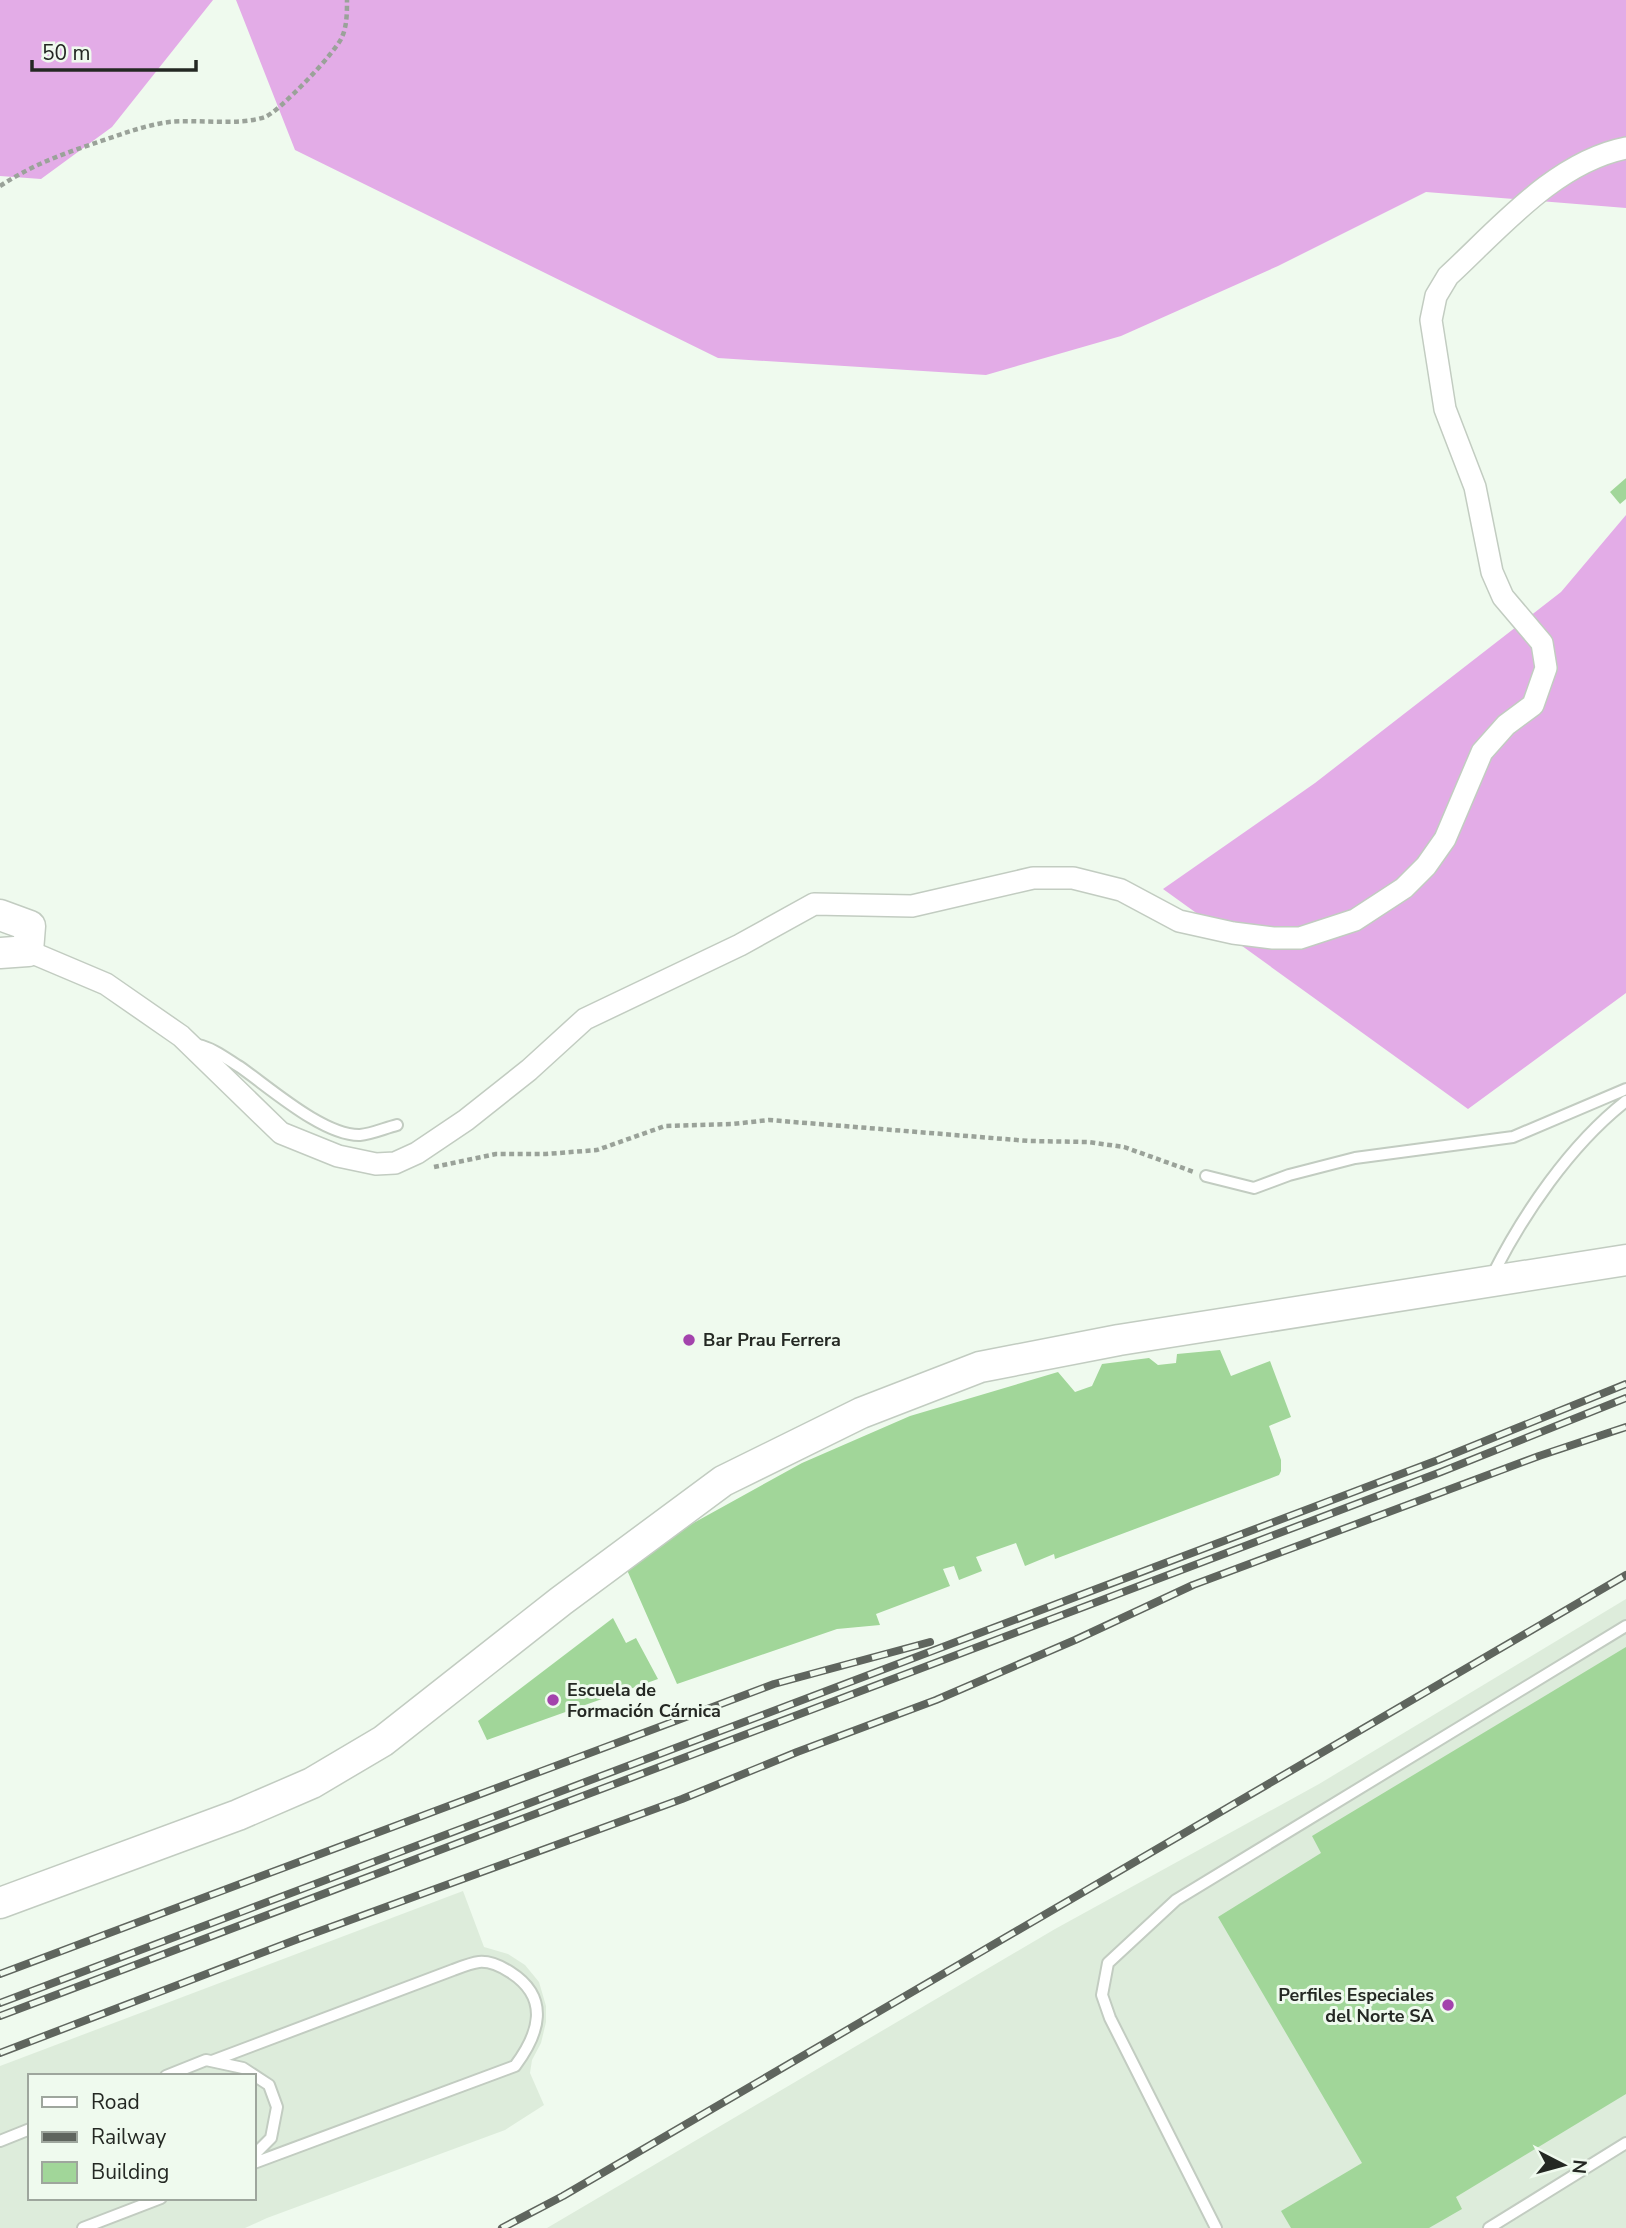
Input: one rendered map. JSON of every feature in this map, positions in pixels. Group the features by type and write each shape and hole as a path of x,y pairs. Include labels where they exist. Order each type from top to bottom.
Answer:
{"street":[{"path":"0,915 30,926 14,952 106,984 188,1043 281,1133 338,1156 376,1164 394,1163 417,1153 529,1070 585,1019 740,945 814,904 912,906 1033,878 1073,878 1121,890 1178,921 1233,933 1300,938 1355,919 1404,888 1426,866 1445,839 1482,752 1506,725 1533,705 1546,668 1542,643 1503,597 1492,572 1475,487 1445,410 1431,320 1436,296 1448,276 1551,181 1588,161 1626,148"},
{"path":"0,1903 237,1815 312,1783 383,1741 561,1601 723,1481 861,1413 980,1367 1119,1340 1626,1260"}],"lane":[{"path":"188,1043 206,1046 304,1112 346,1134 363,1135 397,1125"},
{"path":"1206,1176 1254,1188 1289,1175 1355,1158 1513,1137 1626,1090"},
{"path":"1488,1283 1551,1180 1606,1117 1626,1101"},
{"path":"1216,2228 1110,2018 1102,1995 1108,1963 1175,1900 1626,1626"},
{"path":"212,2062 440,1975 481,1962 503,1968 522,1980 536,2001 537,2025 530,2046 515,2066 256,2162"},
{"path":"171,2074 206,2060 243,2068 252,2074"},
{"path":"256,2076 269,2085 277,2107 271,2138 256,2153"},
{"path":"0,2141 28,2130"},
{"path":"1489,2228 1626,2143"},
{"path":"83,2228 156,2200"}],"path":[{"path":"0,186 24,171 65,152 138,128 170,122 225,122 266,117 324,64 342,37 348,15 347,0"},
{"path":"432,1167 496,1154 597,1150 665,1126 769,1120 1016,1140 1088,1142 1124,1147 1206,1176"}],"shaded area":[{"path":"0,0 213,0 112,127 41,179 0,176"},
{"path":"236,0 1626,0 1626,208 1426,192 1278,266 1121,336 986,375 718,358 295,150"},
{"path":"1626,515 1626,993 1468,1109 1163,889 1315,783 1561,592"},
{"path":"1626,1599 1626,2228 547,2228 1055,1929 1319,1784"},
{"path":"463,1891 484,1947 508,1954 525,1965 539,1982 546,2006 546,2022 530,2073 544,2105 505,2130 245,2228 0,2228 0,2066"}],"building":[{"path":"1626,478 1626,499 1620,504 1610,492"},
{"path":"1220,1350 1231,1376 1270,1361 1291,1417 1269,1426 1281,1460 1279,1475 1055,1559 1054,1554 1025,1566 1016,1543 976,1557 982,1571 959,1580 954,1566 943,1569 950,1586 876,1614 880,1625 837,1629 677,1684 627,1570 679,1531 802,1463 910,1416 1058,1372 1075,1392 1092,1386 1102,1364 1149,1358 1158,1365 1176,1363 1177,1354"},
{"name":"Escuela de Formación Cárnica","path":"613,1618 626,1643 636,1638 658,1679 487,1740 478,1721"},
{"name":"Perfiles Especiales del Norte SA","path":"1626,1647 1626,2094 1456,2197 1462,2209 1429,2228 1291,2228 1281,2211 1362,2163 1218,1917 1321,1853 1312,1836"}],"railway":[{"path":"0,2003 1438,1460 1626,1384"},
{"path":"0,2016 1441,1472 1626,1398"},
{"path":"0,2053 298,1939 682,1799 936,1700 1193,1585 1539,1456 1626,1427"},
{"path":"502,2228 563,2196 1626,1575"},
{"path":"0,1974 774,1684 930,1642"}],"place":[{"name":"Bar Prau Ferrera","path":"689,1340"},
{"name":"Escuela de Formación Cárnica","path":"553,1700"},
{"name":"Perfiles Especiales del Norte SA","path":"1448,2005"}]}
